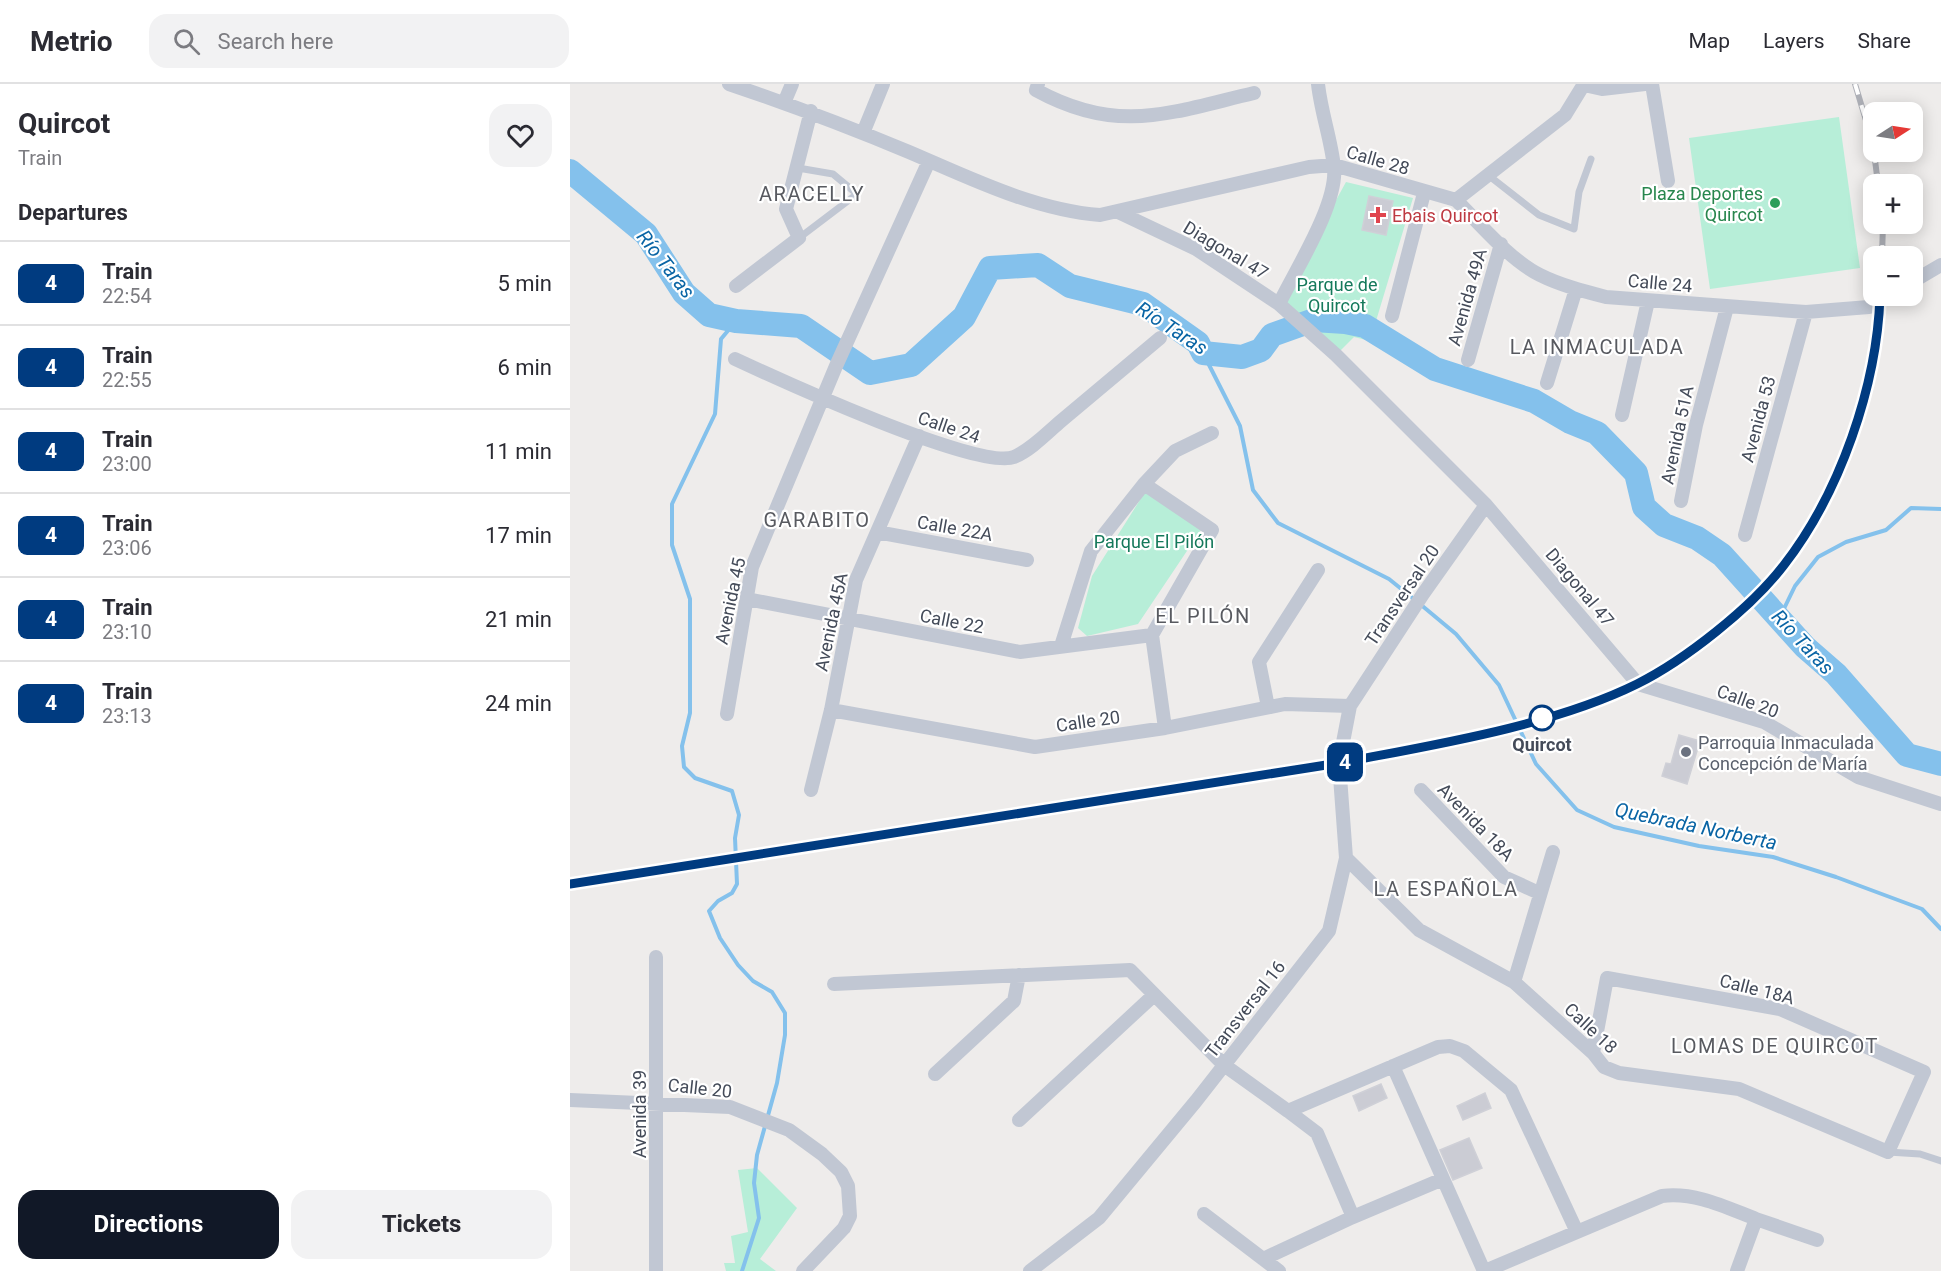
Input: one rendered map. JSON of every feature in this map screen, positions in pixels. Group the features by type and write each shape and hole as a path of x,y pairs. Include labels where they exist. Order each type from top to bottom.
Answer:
{"street":[{"name":"Diagonal 47","path":"729,84 811,111 991,188 1082,214 1100,215 1118,212 1196,249 1279,304 1336,355 1486,505 1638,684"},
{"path":"784,103 792,84"},
{"path":"862,133 883,84"},
{"path":"1038,84 1036,90 1065,106 1102,116 1143,118 1245,91"},
{"path":"1279,304 1330,200 1334,165 1320,106 1318,84"},
{"path":"1456,200 1565,115 1584,84 1602,89 1646,84"},
{"path":"1652,84 1668,181"},
{"path":"736,286 799,238 786,209 811,111"},
{"name":"Avenida 45","path":"727,714 752,567 836,366 929,161"},
{"name":"Calle 28","path":"1118,212 1309,167 1334,165 1424,193 1456,200"},
{"path":"1392,316 1424,193"},
{"name":"Calle 24","path":"1456,200 1500,244 1538,274 1576,289 1606,297 1806,312 1871,306"},
{"name":"Avenida 49A","path":"1468,360 1500,244"},
{"path":"1923,276 1941,265"},
{"path":"1547,383 1576,289"},
{"path":"1622,415 1648,301"},
{"name":"Avenida 51A","path":"1682,501 1695,425 1727,307"},
{"name":"Avenida 53","path":"1745,535 1806,312"},
{"name":"Calle 24","path":"735,359 823,399 919,436 983,457 1013,457 1043,436 1160,338"},
{"path":"1061,646 1091,551 1144,484 1175,451 1212,433"},
{"name":"Avenida 45A","path":"811,789 831,710 846,619 856,580 919,436"},
{"path":"1144,484 1212,530 1152,634 1165,728"},
{"name":"Transversal 20","path":"1350,706 1423,594 1486,505"},
{"name":"Calle 22A","path":"876,532 1027,560"},
{"path":"1268,707 1259,662 1317,570"},
{"name":"Calle 22","path":"747,599 1020,652 1152,634"},
{"name":"Calle 20","path":"1638,684 1764,722 1858,777 1941,804"},
{"name":"Calle 20","path":"831,710 1035,747 1165,728 1286,704 1350,706"},
{"name":"Transversal 16","path":"1030,1271 1099,1218 1224,1065 1329,931 1346,858 1339,763 1350,706"},
{"name":"Avenida 18A","path":"1421,790 1504,877 1539,893"},
{"path":"1514,982 1553,852"},
{"name":"Calle 18","path":"1346,858 1419,930 1514,982 1593,1053 1604,1067 1619,1073 1739,1089 1888,1152"},
{"name":"Avenida 39","path":"656,957 656,1271"},
{"path":"834,984 1130,970 1224,1065 1317,1133 1353,1217"},
{"path":"935,1074 1014,1001 1019,975"},
{"name":"Calle 18A","path":"1593,1053 1607,978 1780,1010 1924,1072 1888,1152"},
{"path":"1019,1120 1154,995"},
{"path":"1288,1111 1438,1047 1450,1046 1464,1051 1511,1090 1577,1232"},
{"path":"1393,1066 1484,1271 1662,1196 1679,1194 1695,1196 1817,1240"},
{"name":"Calle 20","path":"570,1100 657,1102 730,1107 789,1130 842,1172 851,1201 850,1216 844,1228 803,1271"},
{"path":"1263,1259 1353,1217 1443,1179"},
{"path":"1204,1214 1279,1271"},
{"path":"1737,1271 1756,1219"}],"lane":[{"path":"1488,175 1539,215 1574,229 1579,192 1591,159"},
{"path":"798,168 833,174 858,194 799,238"},
{"path":"1888,1152 1920,1154 1941,1161"}],"green space":[{"name":"Plaza Deportes Quircot","path":"1839,117 1860,268 1710,289 1689,138"},
{"name":"Parque de Quircot","path":"1346,182 1413,198 1370,341 1354,337 1336,355 1279,304"},
{"name":"Parque El Pilón","path":"1145,492 1201,530 1138,624 1087,636 1078,628 1092,576"},
{"path":"757,1168 797,1208 760,1259 776,1271 726,1271 724,1263 735,1263 731,1236 748,1232 738,1170"}],"building":[{"name":"Ebais Quircot","path":"1369,196 1393,201 1386,235 1362,230"},
{"name":"Parroquia Inmaculada Concepción de María","path":"1679,735 1700,741 1687,784 1662,776 1666,763 1671,764"},
{"path":"1381,1084 1387,1098 1359,1111 1353,1096"},
{"path":"1485,1093 1491,1108 1463,1120 1457,1106"},
{"path":"1469,1138 1482,1168 1453,1180 1440,1150"}],"waterway":[{"name":"Río Taras","path":"570,171 646,234 684,293 709,315 736,321 801,326 870,373 911,365 964,317 990,268 1038,265 1070,286 1143,304 1198,343 1203,353 1242,357 1261,350 1272,335 1314,320 1365,326 1435,369 1534,401 1570,422 1597,433 1636,473 1644,507 1664,525 1697,538 1722,555 1805,647 1836,674 1907,755 1941,764"},
{"path":"736,321 721,339 715,414 672,504 672,545 690,599 690,713 682,746 684,767 695,778 732,791 739,815 735,838 737,884 732,893 718,901 709,911 720,938 738,965 753,981 772,992 785,1013 785,1035 777,1083 757,1155 754,1183 759,1218 742,1271"},
{"name":"Quebrada Norberta","path":"1203,353 1240,426 1253,490 1278,523 1389,579 1415,600"},
{"path":"1779,619 1795,586 1818,557 1846,542 1886,530 1911,508 1941,509"},
{"name":"Quebrada Norberta","path":"1420,604 1456,634 1499,685 1536,764 1577,810 1614,827 1699,846 1773,857 1836,877 1922,909 1941,929"}],"railway":[{"path":"1855,84 1863,111"},
{"path":"1875,162 1877,174"},
{"path":"1882,246 1883,234"},
{"path":"570,884 1339,763 1530,723 1604,699 1656,674 1696,647 1735,616 1784,565 1822,505 1852,437 1872,366 1879,306"}],"train":[{"name":"4","path":"570,884 1339,763 1422,747 1524,723 1599,700 1638,684 1694,649 1751,600 1784,566 1813,522 1852,439 1878,341 1880,306"}],"place":[{"name":"Plaza Deportes Quircot","path":"1775,203"},
{"name":"Ebais Quircot","path":"1378,215"},
{"name":"Quircot","path":"1542,718"},
{"name":"Parroquia Inmaculada Concepción de María","path":"1686,752"}],"district":[{"name":"ARACELLY","path":"812,194"},
{"name":"LA INMACULADA","path":"1597,347"},
{"name":"GARABITO","path":"817,520"},
{"name":"EL PILÓN","path":"1203,616"},
{"name":"LA ESPAÑOLA","path":"1446,889"},
{"name":"LOMAS DE QUIRCOT","path":"1775,1046"}]}
